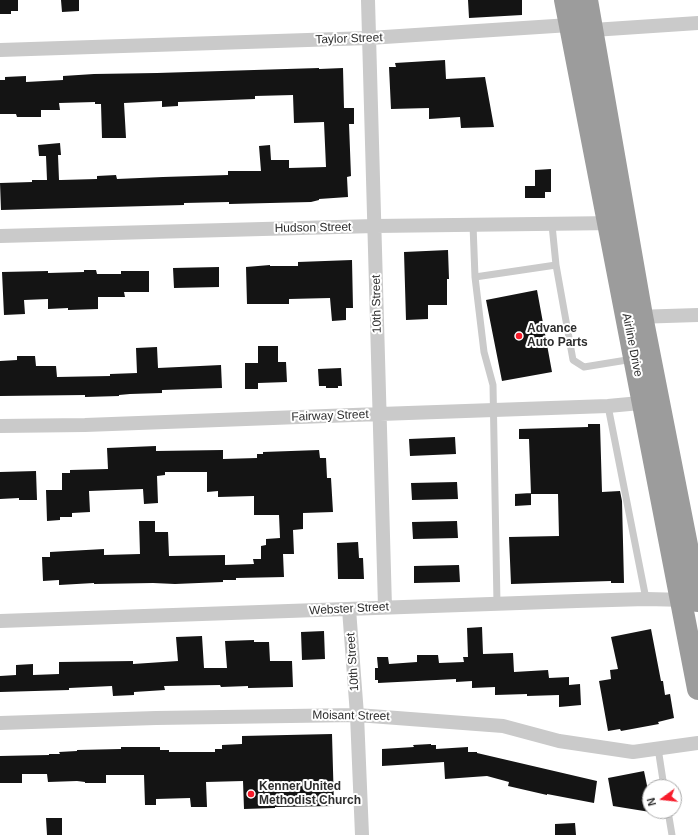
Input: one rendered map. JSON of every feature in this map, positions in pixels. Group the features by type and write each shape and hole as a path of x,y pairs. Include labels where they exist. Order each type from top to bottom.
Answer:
{"highway":[{"name":"Airline Drive","path":"565,0 617,223"},
{"name":"Airline Drive","path":"587,0 593,30 617,223 651,402 694,601 698,689"},
{"name":"Airline Drive","path":"634,318 635,359 651,402"}],"street":[{"name":"10th Street","path":"368,0 385,607"},
{"name":"Taylor Street","path":"0,50 369,38 570,25 593,30 698,23"},
{"name":"Hudson Street","path":"0,236 375,226 617,223"},
{"path":"634,318 698,315"},
{"name":"Fairway Street","path":"0,426 85,425 608,406 651,402"},
{"name":"Webster Street","path":"0,621 646,599 694,601"},
{"name":"10th Street","path":"349,609 357,714 362,835"},
{"name":"Moisant Street","path":"0,723 357,714 503,726 558,741 632,752 698,743"}],"lane":[{"path":"473,225 475,277 484,352 493,385 497,604"},
{"path":"552,225 556,265 573,360 584,367 635,359"},
{"path":"475,277 556,265"},
{"path":"608,406 646,599"},
{"path":"658,748 663,779"},
{"path":"669,819 672,835"}],"building":[{"path":"0,0 18,0 18,11 11,11 11,14 0,14"},
{"path":"61,0 79,0 79,11 62,12"},
{"path":"468,0 522,0 522,15 469,18"},
{"path":"445,60 446,79 485,77 494,127 461,128 460,117 429,119 429,108 391,109 389,67 396,67 395,63"},
{"path":"343,68 344,108 354,108 354,124 349,124 351,176 347,177 348,197 319,199 311,202 229,204 229,202 184,203 184,205 1,210 0,183 47,180 46,156 39,156 38,145 60,143 61,155 58,155 59,180 97,179 97,176 116,175 117,179 228,175 228,171 261,171 259,146 270,145 271,160 289,160 289,168 326,167 324,122 294,123 293,95 255,96 255,99 178,102 178,106 162,107 162,101 124,103 126,138 102,138 101,104 95,104 95,102 59,103 60,110 41,110 41,117 17,117 16,114 0,114 0,80 5,80 5,77 26,76 26,82 63,80 63,76 94,74"},
{"path":"551,169 551,192 545,192 545,198 525,198 525,186 535,186 535,170"},
{"path":"448,250 449,279 447,279 447,305 428,305 428,319 406,320 404,252"},
{"path":"352,260 353,308 346,308 346,320 332,321 330,298 289,299 289,304 247,304 246,267 270,265 298,266 298,262"},
{"path":"219,267 219,287 174,288 173,268"},
{"path":"84,270 96,270 97,274 121,274 121,271 149,271 149,292 124,292 125,297 98,297 98,309 48,309 48,299 24,300 25,314 4,315 2,272 48,271 48,273 84,272"},
{"name":"Advance Auto Parts","path":"537,290 552,372 502,381 486,300"},
{"path":"258,346 278,346 278,362 286,362 287,382 258,383 258,389 245,389 245,363 258,363"},
{"path":"157,347 158,368 221,365 222,388 162,390 162,393 130,394 119,396 0,396 0,361 17,360 17,356 35,356 36,366 56,366 57,377 110,376 110,374 137,373 136,348"},
{"path":"341,368 342,386 338,386 338,388 326,388 326,386 319,386 318,369"},
{"path":"588,424 600,424 602,492 620,491 622,501 624,583 611,583 611,581 511,584 509,537 559,536 558,494 531,494 529,439 519,439 519,429 588,427"},
{"path":"455,437 456,454 410,456 409,439"},
{"path":"156,446 156,451 223,450 223,459 257,458 257,454 263,454 263,452 319,450 320,458 326,458 327,478 331,478 333,512 303,513 303,529 293,530 294,554 283,554 284,577 236,578 236,580 223,580 223,582 175,584 94,583 59,585 59,580 43,581 42,557 50,557 50,552 104,549 104,555 140,554 139,521 155,521 155,532 168,532 169,556 225,555 225,565 254,564 253,559 261,559 261,546 266,545 266,539 280,538 279,515 254,515 254,496 218,497 218,491 207,492 207,472 165,472 165,475 157,476 158,503 144,504 143,489 89,491 90,512 72,513 72,517 60,517 60,520 47,521 46,490 62,490 62,473 70,473 70,470 108,469 107,448"},
{"path":"36,471 37,500 19,500 19,498 0,499 0,472"},
{"path":"457,482 458,499 412,500 411,483"},
{"path":"531,493 531,505 515,506 515,494"},
{"path":"457,521 458,538 413,539 412,522"},
{"path":"358,542 359,558 363,558 364,579 338,579 337,543"},
{"path":"459,565 460,582 414,583 414,566"},
{"path":"482,627 483,654 513,653 514,672 548,670 549,678 569,677 569,685 580,684 581,705 559,707 559,695 495,695 495,687 472,688 472,681 456,682 456,679 378,683 378,680 375,680 375,668 378,668 377,657 388,657 389,664 417,662 417,655 438,655 439,663 464,662 463,657 468,657 467,628"},
{"path":"651,629 661,681 663,681 665,695 670,694 674,718 658,722 659,724 621,731 620,729 608,731 599,681 611,679 610,670 618,669 611,637"},
{"path":"324,631 325,659 302,660 301,632"},
{"path":"202,636 204,668 227,668 225,641 254,640 254,642 269,642 270,661 292,661 293,687 248,688 248,686 221,687 220,685 164,686 165,690 134,692 134,695 113,696 112,686 69,688 69,690 0,692 0,676 16,675 16,665 33,664 33,675 59,674 59,662 133,661 133,664 178,661 176,637"},
{"path":"332,734 334,806 244,809 243,781 206,782 207,807 191,807 190,798 156,799 156,805 145,805 144,775 106,775 106,783 85,783 77,781 48,782 47,774 22,774 22,783 0,783 0,756 49,755 77,750 121,749 121,747 160,747 160,750 169,750 169,752 215,752 215,749 222,749 222,745 242,744 242,736"},
{"path":"413,745 436,745 436,749 468,747 468,752 477,752 597,781 594,803 547,795 508,786 509,782 487,776 445,779 444,762 382,766 382,749 414,747"},
{"path":"644,771 646,779 642,779 642,811 613,806 608,778"},
{"path":"46,818 62,818 62,835 47,835"},
{"path":"575,823 576,835 555,835 555,824"}],"place":[{"name":"Advance Auto Parts","path":"519,336"},
{"name":"Kenner United Methodist Church","path":"251,794"}]}
